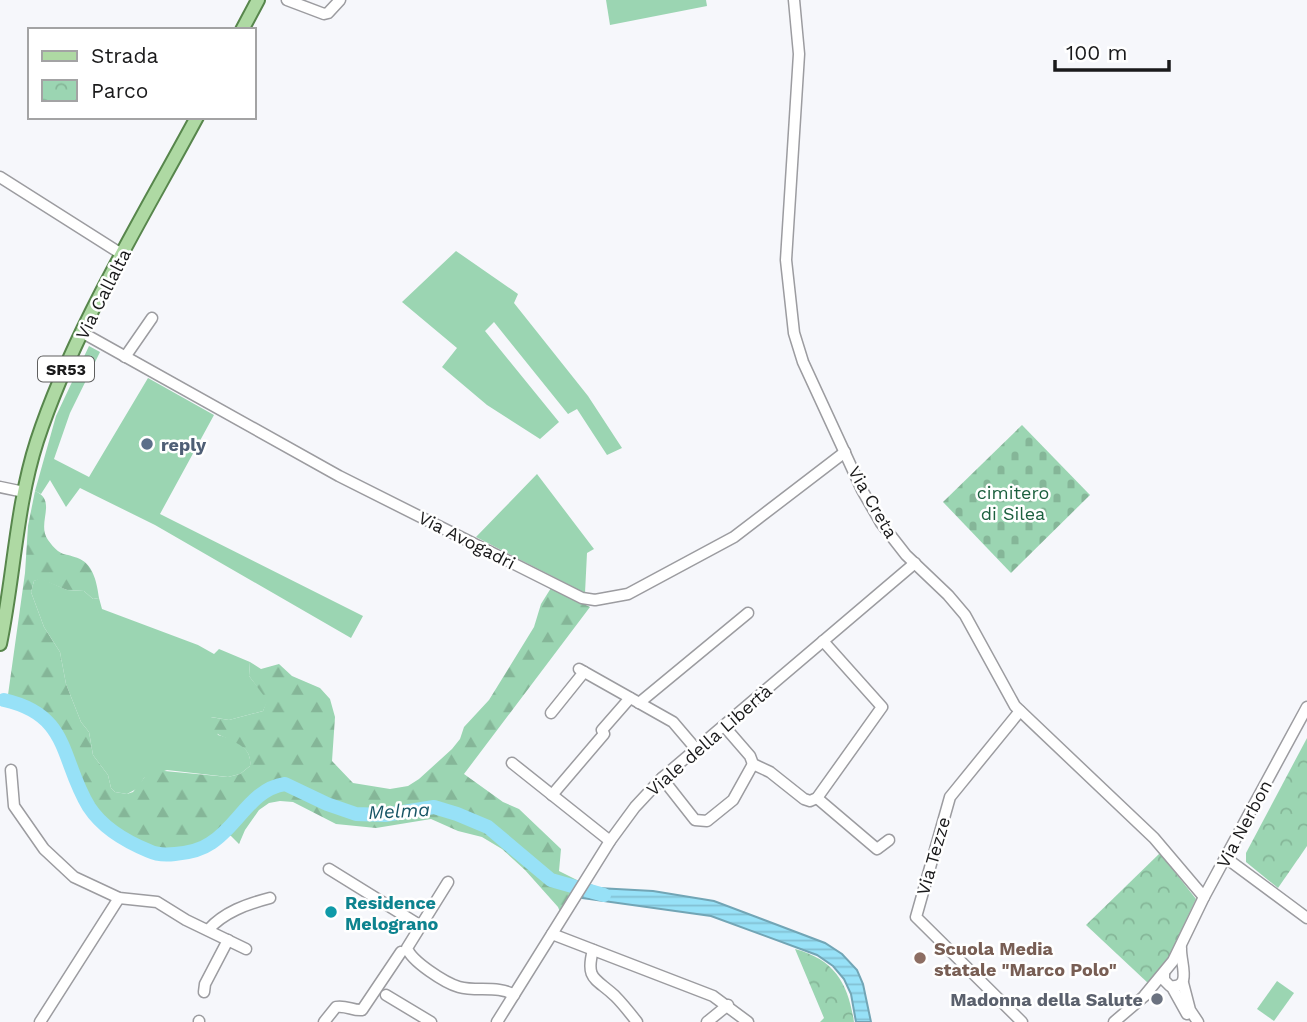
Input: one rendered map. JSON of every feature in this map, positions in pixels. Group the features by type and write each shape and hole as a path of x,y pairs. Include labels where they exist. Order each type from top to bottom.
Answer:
{"main road":[{"path":"244,28 258,0"},
{"name":"Via Callalta","path":"0,644 24,492 37,442 83,333 196,119"}],"street":[{"path":"275,0 282,3 287,0 324,14 340,0"},
{"name":"Via Creta","path":"794,0 799,54 787,223 788,294 797,348 862,490 886,530 965,615 1020,711 1154,838 1204,897"},
{"path":"0,177 123,255"},
{"path":"125,357 152,318"},
{"name":"Via Avogadri","path":"83,333 339,476 582,598 595,600 628,594 734,537 845,452"},
{"path":"0,488 24,492"},
{"name":"Viale della Libertà","path":"497,1022 610,841 635,807 662,778 915,563"},
{"path":"552,795 604,734 602,730 634,700 748,613"},
{"path":"724,726 750,756 753,764 770,772 804,799 810,801 817,798 882,707 823,641"},
{"path":"551,713 581,670 673,722 696,749"},
{"name":"Via Nerbon","path":"1168,978 1182,941 1204,897 1307,707"},
{"name":"Via Tezze","path":"1020,711 950,797 916,917 1022,1022"},
{"path":"512,763 610,841"},
{"path":"662,778 695,820 707,821 733,800 753,764"},
{"path":"11,770 14,806 44,849 74,877 119,898 157,902 246,949"},
{"path":"817,798 877,849 889,840"},
{"path":"1226,858 1307,918"},
{"path":"329,869 421,926"},
{"path":"324,1022 336,1007 347,1006 362,1010 421,926 448,882"},
{"path":"40,1022 119,898"},
{"path":"208,930 237,909 270,898"},
{"path":"552,934 713,996 748,1022"},
{"path":"204,992 205,984 228,940"},
{"name":"Via Nerbon","path":"1182,941 1180,959 1185,976 1183,983 1196,1022"},
{"path":"404,950 427,969 458,987 507,991 514,995"},
{"path":"593,950 589,966 592,976 615,996 637,1022"},
{"path":"1114,1022 1168,978 1177,966 1182,970"},
{"path":"1168,978 1183,983"},
{"path":"1168,978 1196,1022"},
{"path":"386,995 431,1022"},
{"path":"707,1022 727,1005"}],"green space":[{"path":"606,0 706,0 707,6 610,25"},
{"path":"456,251 518,294 514,303 588,396 622,448 607,455 577,409 568,414 494,322 485,331 559,422 540,439 487,405 442,367 457,348 402,302"},
{"path":"89,346 100,352 70,413 54,459 89,477 148,378 214,415 160,514 363,616 351,638 155,525 80,488 66,507 50,480 41,494 35,491 56,416"},
{"name":"cimitero di Silea","path":"1022,425 1090,495 1011,573 943,502"},
{"path":"537,474 594,549 587,553 585,593 476,537"},
{"path":"35,491 45,500 44,527 52,546 85,562 96,581 99,598 93,599 84,591 67,590 40,579 34,581 31,592 44,627 60,652 66,684 81,722 89,732 93,755 108,775 111,788 115,792 133,792 154,770 228,777 240,774 250,766 245,749 213,731 204,716 229,720 263,711 267,700 249,676 250,662 261,669 279,664 292,676 320,688 330,699 335,717 332,761 353,783 390,789 408,786 452,749 460,739 464,727 489,700 534,627 541,604 551,588 590,607 464,774 503,802 519,809 561,849 559,871 579,881 560,912 525,870 502,849 482,837 458,831 431,819 376,828 336,824 293,802 280,801 269,803 259,810 239,844 231,836 225,835 200,851 177,858 153,854 106,829 93,816 81,795 57,738 35,716 16,706 15,710 7,702 25,573 28,526"},
{"path":"40,578 67,590 84,591 93,599 99,598 102,609 198,645 214,654 219,649 250,662 249,676 268,700 263,711 229,720 211,717 218,735 245,749 250,766 240,774 228,777 167,770 144,778 138,788 127,794 115,792 111,788 108,775 93,755 89,732 81,722 66,684 60,652 44,627 31,592 34,581"},
{"path":"1307,738 1307,846 1278,888 1246,862 1246,853"},
{"path":"1160,853 1196,899 1163,969 1149,984 1086,925"},
{"path":"795,949 820,960 837,975 848,996 854,1022 820,1022 824,1018"},
{"path":"1277,981 1294,993 1274,1021 1257,1009"}],"water":[{"path":"590,885 598,888 653,891 714,901 825,943 842,954 857,970 863,984 871,1022 856,1022 851,994 844,979 833,966 817,955 711,916 582,898"}],"waterway":[{"name":"Melma","path":"4,700 26,707 41,716 53,728 80,790 94,814 116,833 158,854 180,854 207,845 221,836 254,800 273,787 285,784 356,814 385,815 434,807 457,814 488,827 551,880 604,895"}],"place":[{"name":"reply","path":"147,444"},
{"name":"Residence Melograno","path":"331,912"},
{"name":"Scuola Media statale \"Marco Polo\"","path":"920,958"},
{"name":"Madonna della Salute","path":"1157,999"}]}
